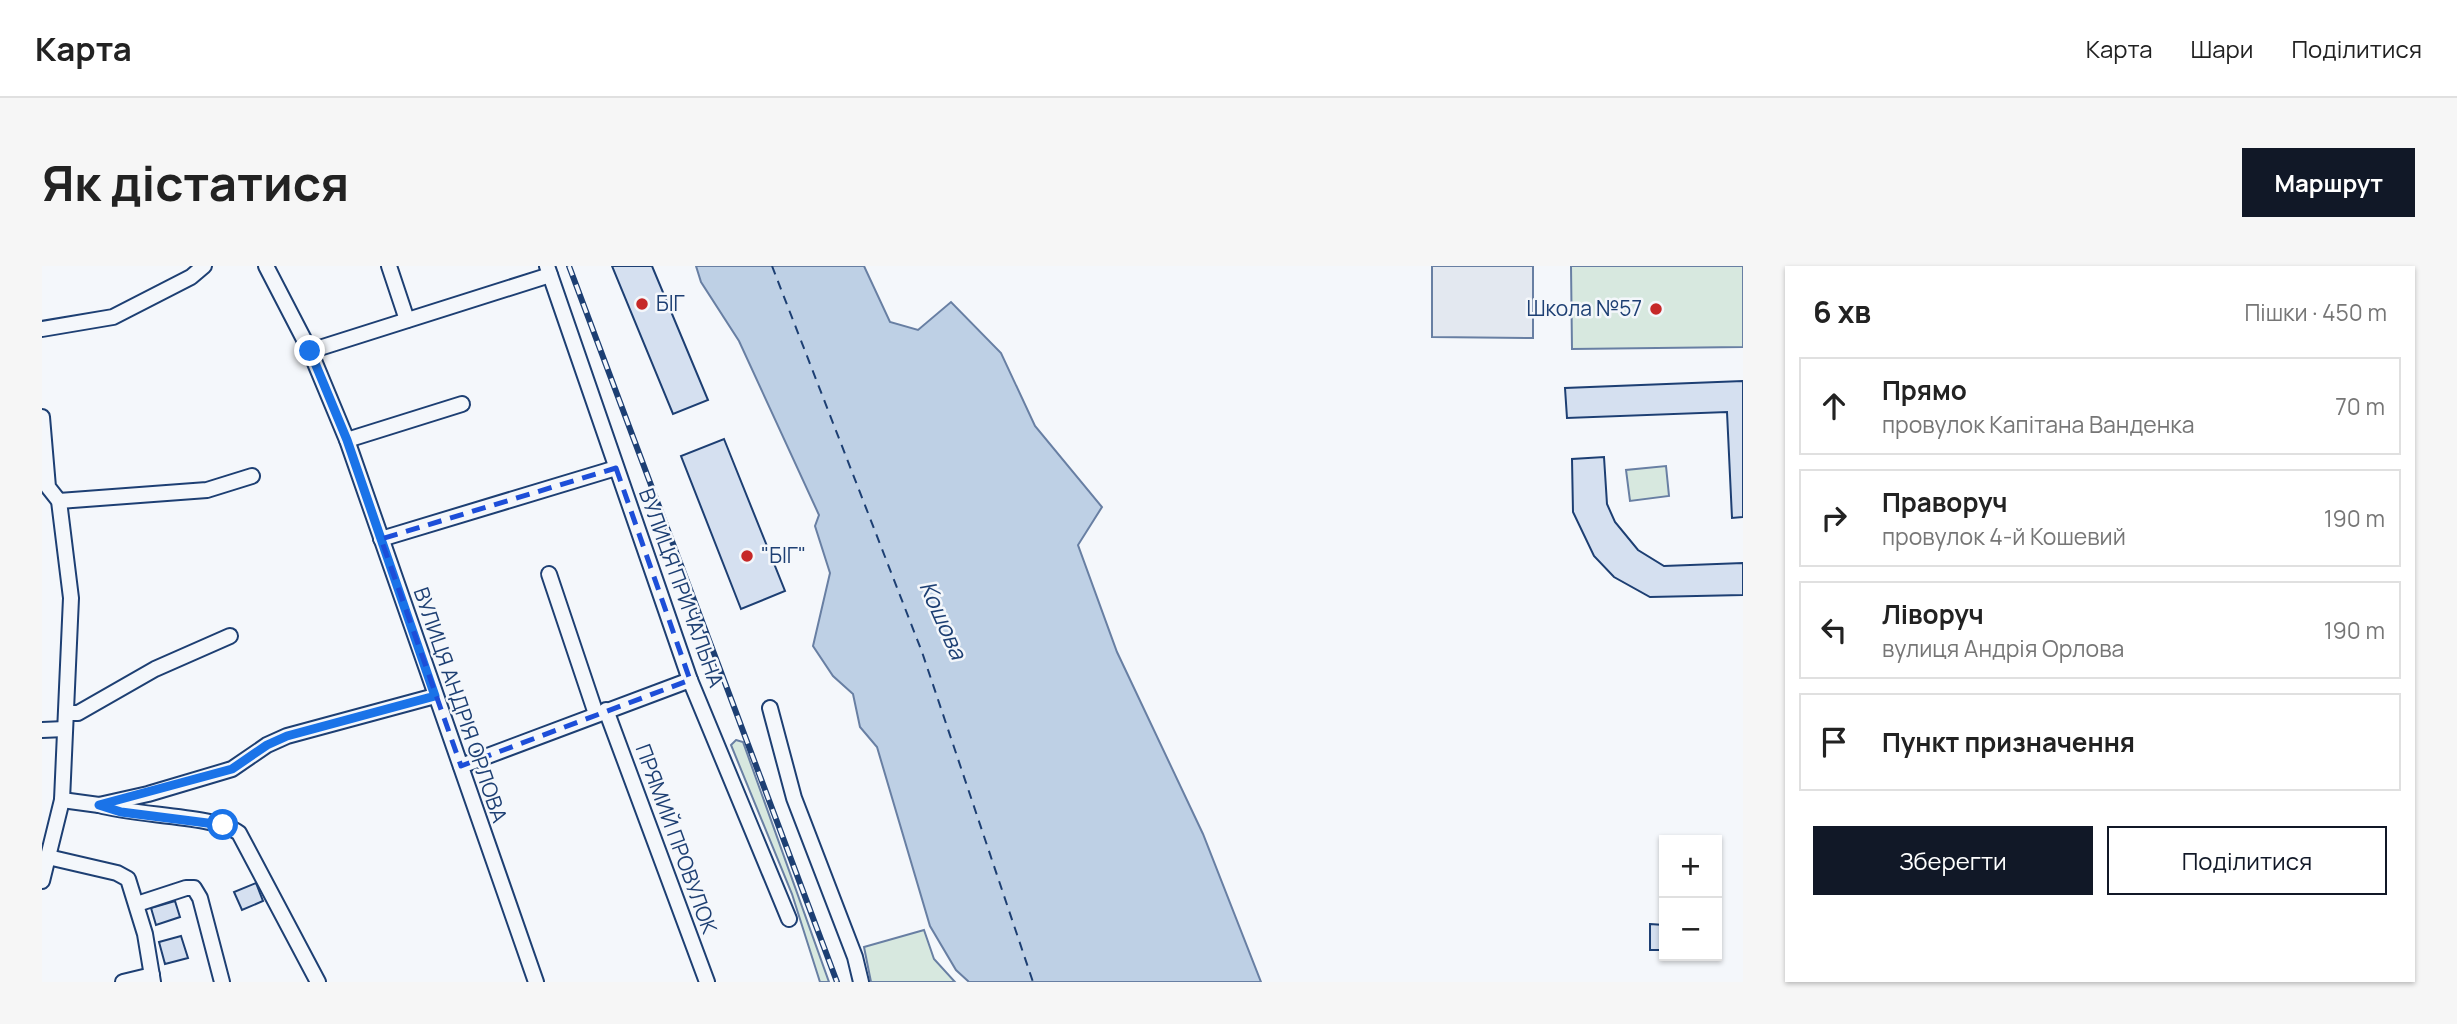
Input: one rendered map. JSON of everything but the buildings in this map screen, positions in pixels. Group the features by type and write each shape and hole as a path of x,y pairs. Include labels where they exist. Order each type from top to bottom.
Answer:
{"street":[{"path":"42,328 113,317 191,277 204,266"},
{"name":"ВУЛИЦЯ АНДРІЯ ОРЛОВА","path":"266,266 310,351 347,440 461,766 488,852 536,982"},
{"path":"389,266 407,320"},
{"path":"310,351 548,271"},
{"name":"ВУЛИЦЯ ПРИЧАЛЬНА","path":"548,271 690,680 789,919"},
{"path":"347,440 462,404"},
{"path":"42,417 45,488 59,501 71,598 62,800 42,881"},
{"path":"382,539 616,468"},
{"path":"59,501 207,490 252,476"},
{"name":"ПРЯМИЙ ПРОВУЛОК","path":"549,574 707,982"},
{"path":"66,713 78,713 155,669 230,636"},
{"path":"461,766 690,680"},
{"path":"99,805 232,769 267,745 287,736 435,696"},
{"path":"770,708 794,798 855,957 861,982"},
{"path":"42,730 65,729"},
{"path":"62,800 99,805 121,812 208,821 239,833 318,982"},
{"path":"48,857 123,876 131,885 152,978 123,982"},
{"path":"137,904 186,887 197,891 222,982"}],"highlighted area":[{"path":"616,468 690,680 461,766 381,539"}],"shaded area":[{"path":"1432,266 1533,266 1533,338 1432,337"},
{"name":"Школа №57","path":"1571,266 1743,266 1743,347 1572,349"},
{"path":"1666,466 1669,496 1630,501 1626,470"},
{"path":"736,740 743,742 829,982 820,982 792,894 731,745"},
{"path":"924,930 934,959 955,982 871,982 864,947"}],"water":[{"name":"Кошова","path":"696,266 864,266 890,322 918,330 951,302 1001,353 1035,426 1102,507 1078,545 1117,652 1203,834 1261,982 969,982 956,970 930,926 877,747 860,727 853,694 833,676 813,646 830,573 815,526 819,515 739,341 701,282"}],"ferry route":[{"path":"772,266 922,652 1033,982"}],"railway":[{"path":"569,266 837,982"}],"place":[{"name":"БІГ","path":"642,304"},
{"name":"Школа №57","path":"1656,309"},
{"name":"\"БІГ\"","path":"747,556"}],"route":[{"path":"223,825 121,812 99,805 148,794 232,769 267,745 287,736 435,696 347,440 310,351"}]}
